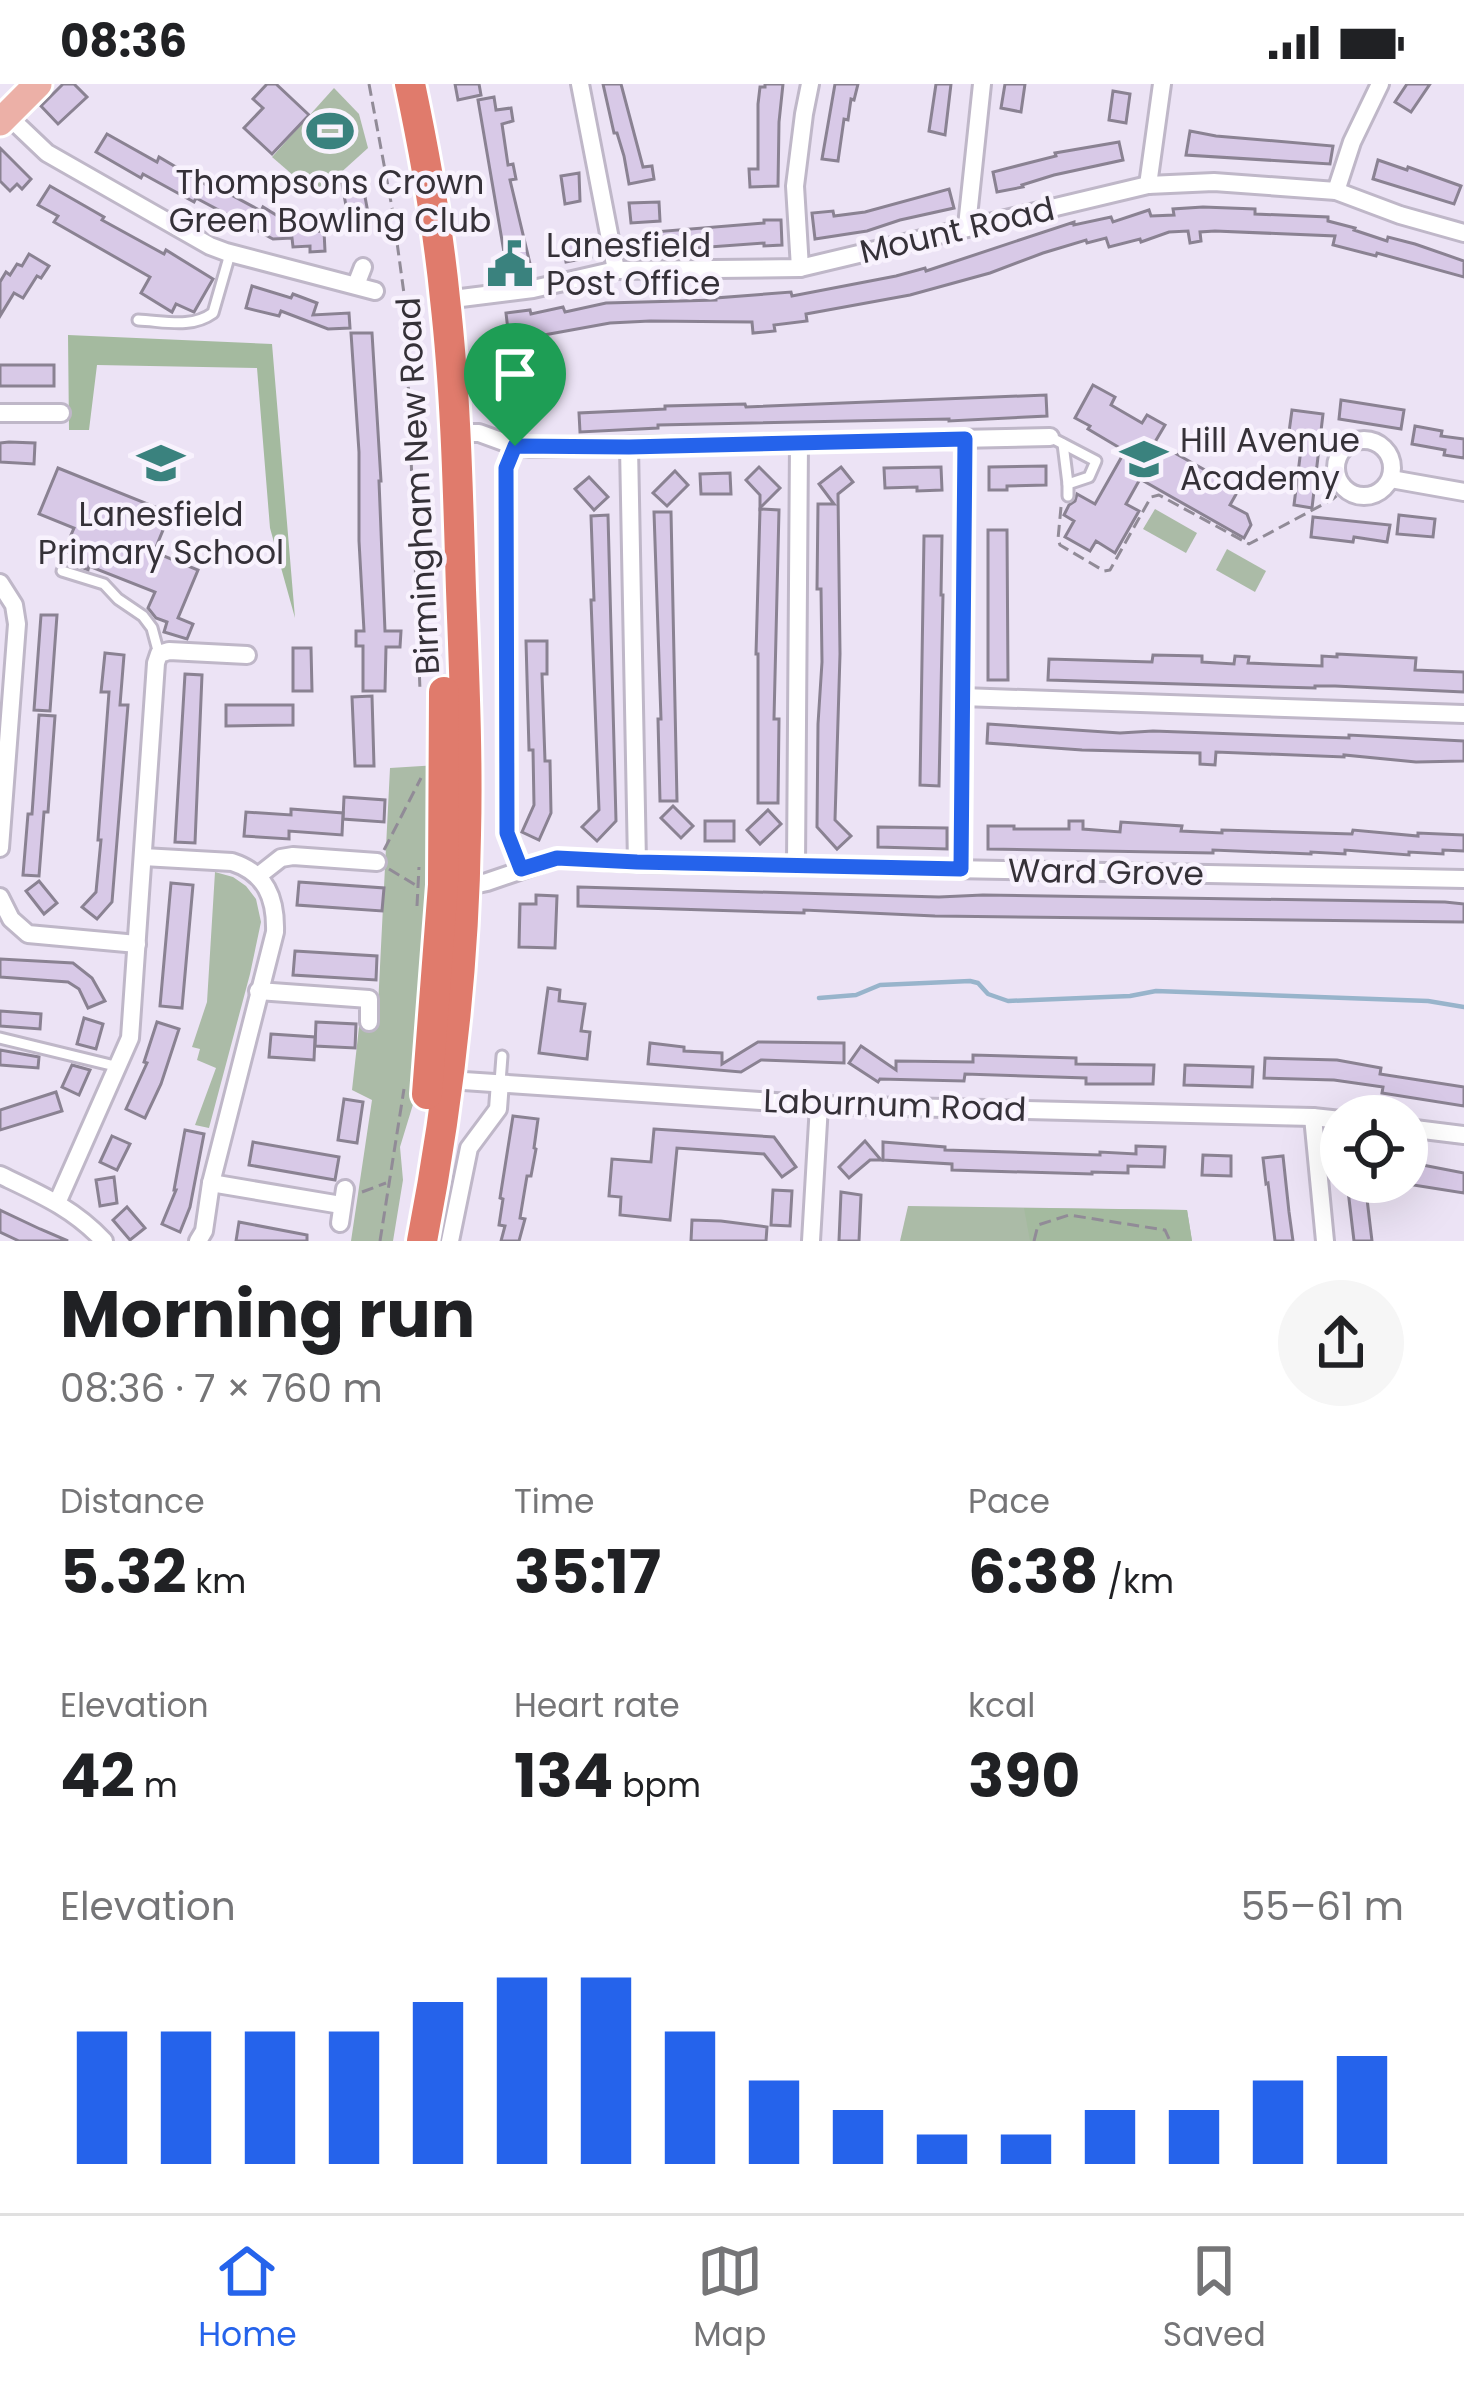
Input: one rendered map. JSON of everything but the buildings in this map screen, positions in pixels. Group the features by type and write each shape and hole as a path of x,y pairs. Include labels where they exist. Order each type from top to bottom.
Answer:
{"highway":[{"name":"Birmingham New Road","path":"390,84 436,301 456,433 466,734 442,886"},
{"name":"Birmingham New Road","path":"410,84 427,172 436,301 446,771 422,1241"},
{"name":"Birmingham New Road","path":"404,1241 427,1082"}],"main road":[{"path":"3,118 38,84"}],"street":[{"path":"580,84 616,270"},
{"path":"800,268 795,187 810,84"},
{"path":"967,226 982,84"},
{"path":"1148,185 1162,84"},
{"path":"1336,191 1352,142 1380,84"},
{"path":"3,118 47,152 197,239 230,253 359,276 375,291"},
{"name":"Mount Road","path":"436,301 533,289 616,270 800,268 1148,185 1214,182 1336,191 1464,233"},
{"path":"0,413 62,412"},
{"path":"456,433 479,433 515,446 1057,441"},
{"path":"961,869 965,439"},
{"path":"1364,440 1375,442 1390,457 1391,479 1384,488 1365,496 1354,494 1338,479 1338,457 1344,448 1364,440"},
{"path":"796,865 799,442"},
{"path":"515,446 506,468 507,833 521,869"},
{"path":"629,447 637,862"},
{"path":"1391,479 1464,492"},
{"path":"0,583 14,605 17,624 0,848"},
{"path":"57,1203 130,1038 159,654 247,655"},
{"path":"962,698 1464,714"},
{"path":"258,876 281,858 293,856 377,862"},
{"path":"143,857 246,866 273,898 275,932 198,1241"},
{"name":"Ward Grove","path":"442,886 487,883 557,858 1464,879"},
{"path":"0,896 11,919 28,934 137,944"},
{"path":"258,992 369,999 369,1022"},
{"name":"Laburnum Road","path":"427,1082 500,1082 819,1105 1320,1118"},
{"path":"451,1241 469,1148 497,1108 500,1082"},
{"path":"811,1241 819,1105"},
{"path":"1313,1117 1325,1241"},
{"path":"1428,1131 1464,1135"},
{"path":"0,1175 83,1219 104,1241"},
{"path":"211,1183 342,1204"}],"lane":[{"path":"138,320 194,323 205,319 213,313 230,253"},
{"path":"1057,441 1096,460 1089,477 1068,490 1057,441"},
{"path":"62,571 104,584 143,616 152,628 159,654"},
{"path":"0,1038 119,1067"},
{"path":"500,1082 502,1056"}],"path":[{"path":"369,84 405,301 421,702"},
{"path":"1068,490 1060,508 1060,545 1104,571 1110,570 1151,497 1159,495 1249,544 1345,488"},
{"path":"422,796 424,773 377,862 442,886"},
{"path":"419,864 442,886"},
{"path":"417,910 442,886"},
{"path":"380,1241 388,1183 427,1082"},
{"path":"342,1204 388,1183"},
{"path":"1034,1241 1037,1225 1069,1215 1165,1230 1170,1241"}],"green space":[{"name":"Thompsons Crown Green Bowling Club","path":"334,88 359,114 368,148 316,195 272,157"},
{"path":"68,335 272,344 295,618 270,528 257,368 97,365 89,430 69,430"},
{"path":"509,381 526,394 533,408 534,414 520,424 490,395 500,383"},
{"path":"1155,509 1197,533 1186,553 1143,529"},
{"path":"1227,549 1266,571 1255,592 1216,570"},
{"path":"438,765 418,1088 400,1147 403,1180 393,1241 351,1241 372,1100 352,1090 359,1027 377,1026 390,768"},
{"path":"215,872 246,886 256,899 261,922 209,1128 195,1125 216,1068 197,1060 200,1049 192,1047 207,1002"},
{"path":"908,1206 1187,1210 1192,1241 900,1241"},
{"path":"1024,1208 1187,1210 1192,1241 1030,1241"}],"waterway":[{"path":"819,998 856,995 880,985 970,981 1008,1001 1156,991 1428,1001 1464,1007"}],"place":[{"name":"Thompsons Crown Green Bowling Club","path":"330,131"},
{"name":"Lanesfield Post Office","path":"510,264"},
{"name":"Hill Avenue Academy","path":"1144,459"},
{"name":"Lanesfield Primary School","path":"161,463"}],"route":[{"path":"965,439 961,869 557,858 521,869 507,833 506,468 515,446 965,439"}]}
